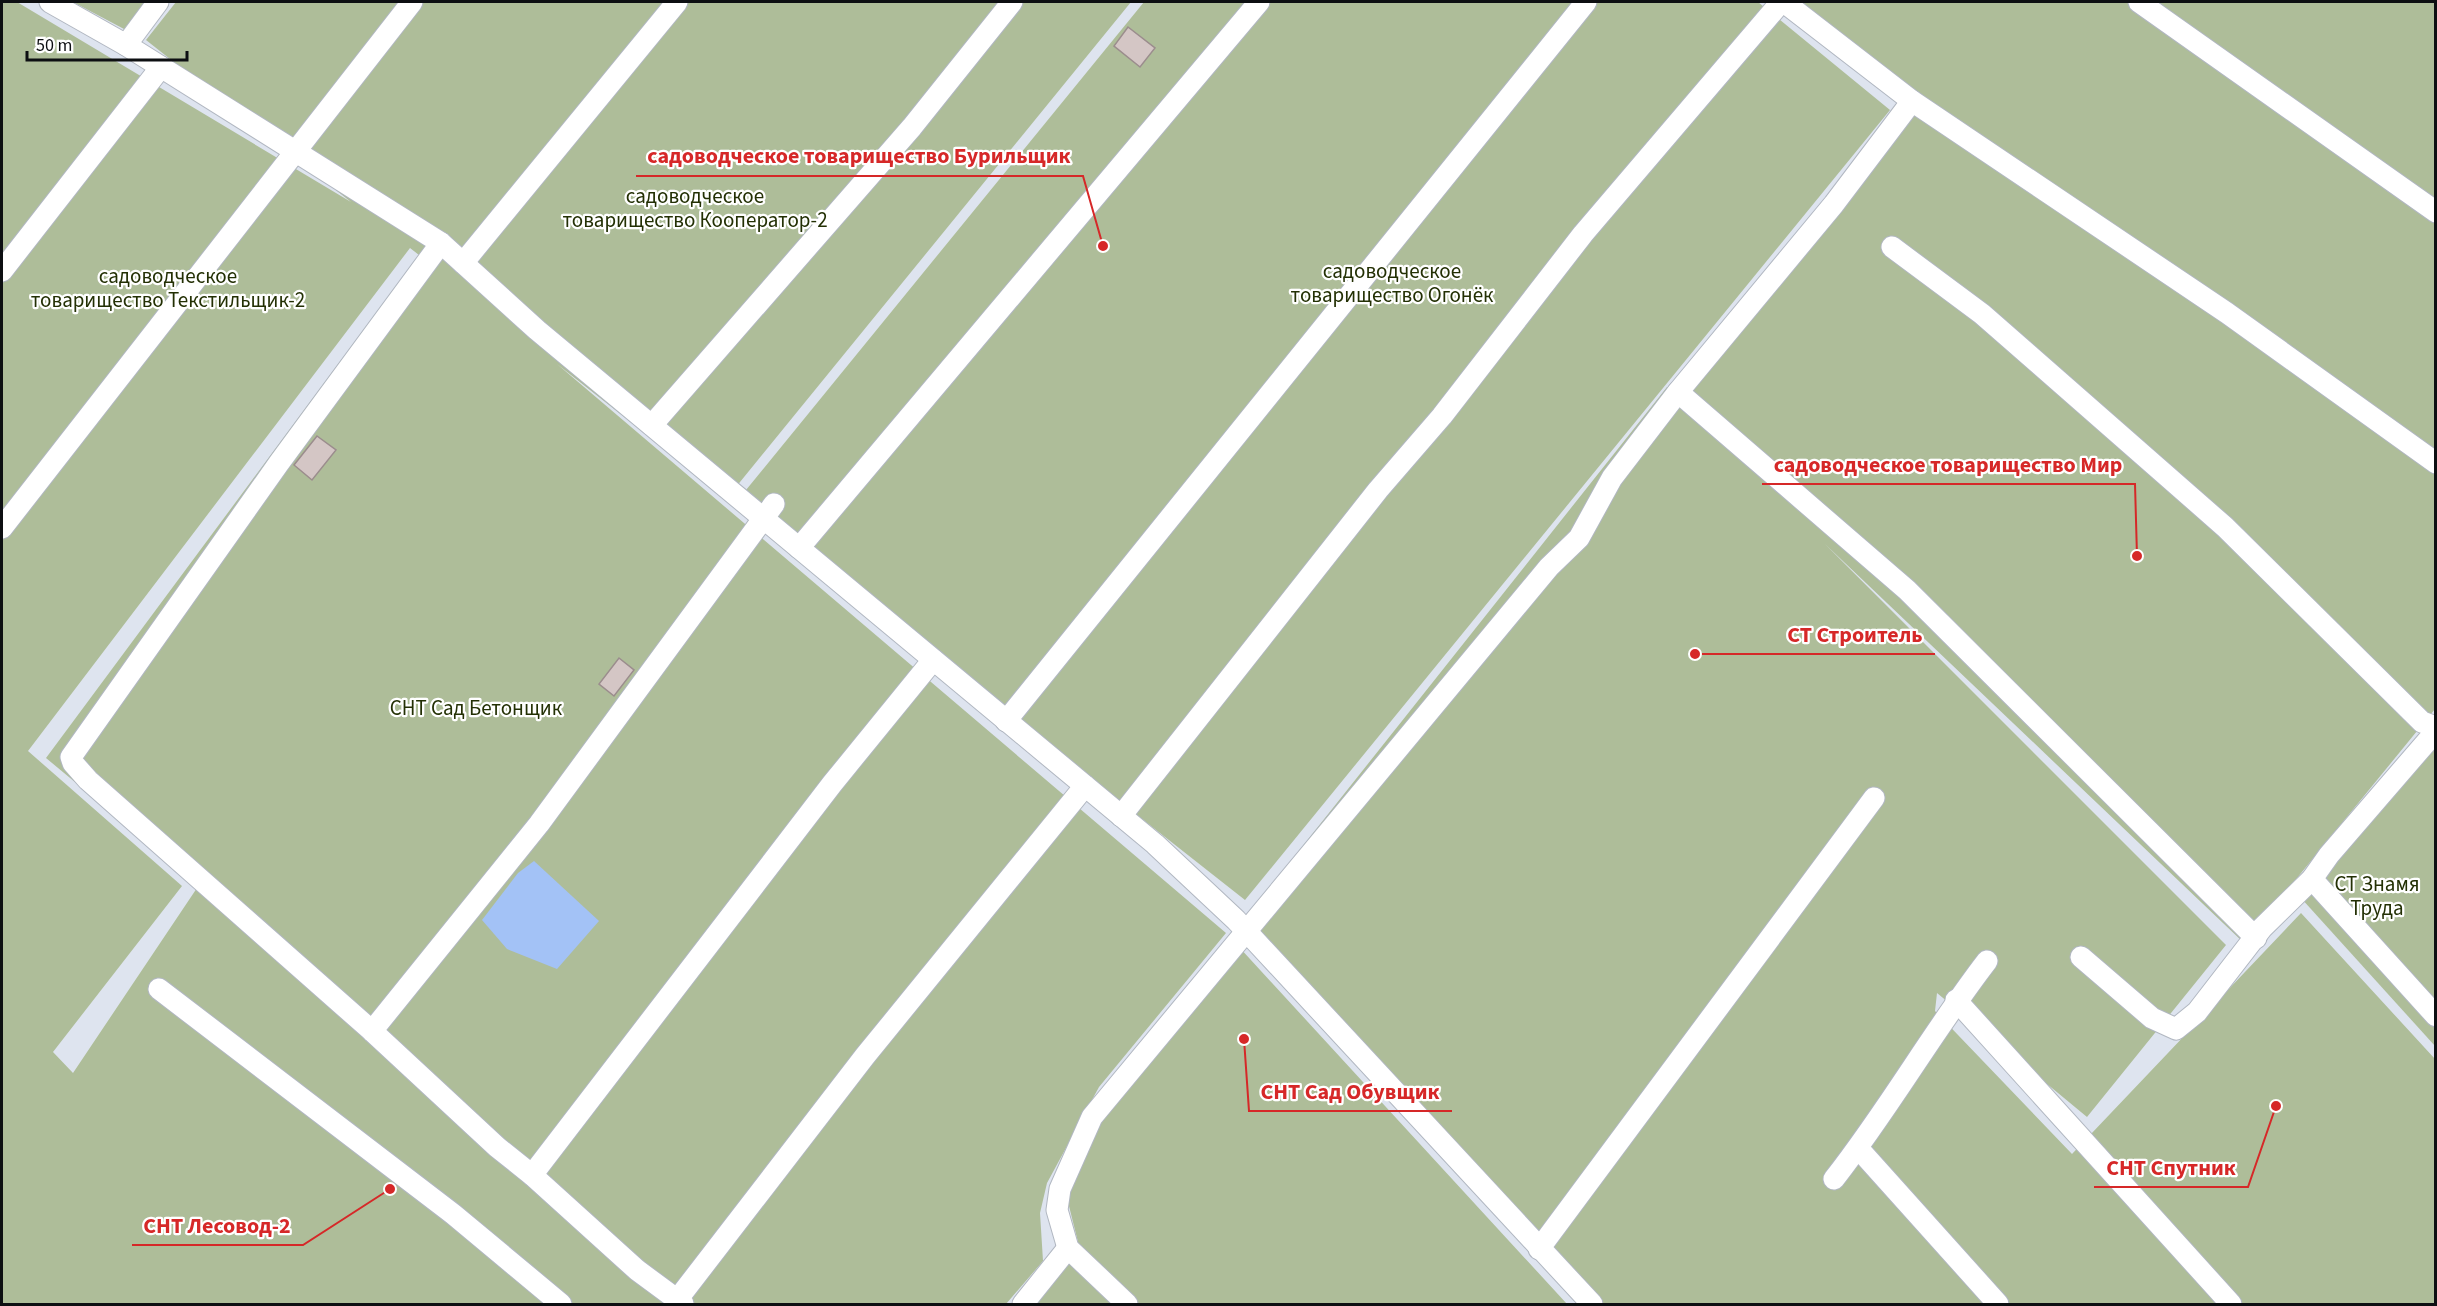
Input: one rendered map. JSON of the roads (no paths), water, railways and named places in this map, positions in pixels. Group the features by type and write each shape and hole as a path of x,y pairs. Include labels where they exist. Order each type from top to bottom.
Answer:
{"street":[{"path":"50,2 126,45 441,243 537,330 652,425 770,511 799,548 1155,844 1246,930 1592,1305"},
{"path":"126,45 158,2"},
{"path":"2,528 412,2"},
{"path":"463,263 677,2"},
{"path":"652,425 912,127 1012,2"},
{"path":"799,548 1259,2"},
{"path":"1006,721 1586,2"},
{"path":"2139,2 2436,212"},
{"path":"1121,816 1378,490 1442,416 1583,234 1793,4 1912,101 2227,313 2436,463"},
{"path":"2,272 161,67"},
{"path":"1127,1305 1068,1248 1057,1210 1060,1189 1092,1118 1549,567 1579,538 1612,478 1678,392 1834,204 1912,101"},
{"path":"441,243 279,463 71,757 73,763 88,780 372,1031 497,1147 532,1175 637,1270 680,1302 865,1056 1085,786"},
{"path":"1892,247 1982,314 2225,527 2422,722 2436,729 2312,879 2262,928 2197,1012 2176,1029 2152,1018 2081,957"},
{"path":"1678,392 1907,590 2256,938"},
{"path":"372,1031 539,824 770,511"},
{"path":"532,1175 832,784 933,660"},
{"path":"1539,1249 1874,798"},
{"path":"2312,879 2436,1016"},
{"path":"1834,1179 1858,1148 1956,1000 1987,961"},
{"path":"159,989 453,1214 561,1305"},
{"path":"1956,1000 2231,1305"},
{"path":"1858,1148 1998,1305"},
{"path":"1023,1305 1068,1248"}],"water":[{"path":"534,861 599,921 557,969 507,949 482,920 518,873"}],"place":[{"name":"садоводческое товарищество Бурильщик","path":"1103,246"},
{"name":"садоводческое товарищество Мир","path":"2137,556"},
{"name":"СТ Строитель","path":"1695,654"},
{"name":"СНТ Сад Обувщик","path":"1244,1039"},
{"name":"СНТ Спутник","path":"2276,1106"},
{"name":"СНТ Лесовод-2","path":"390,1189"}],"park label":[{"name":"садоводческое товарищество Кооператор-2","path":"695,208"},
{"name":"садоводческое товарищество Огонёк","path":"1392,283"},
{"name":"садоводческое товарищество Текстильщик-2","path":"168,288"},
{"name":"СНТ Сад Бетонщик","path":"476,708"},
{"name":"СТ Знамя Труда","path":"2377,896"}]}
